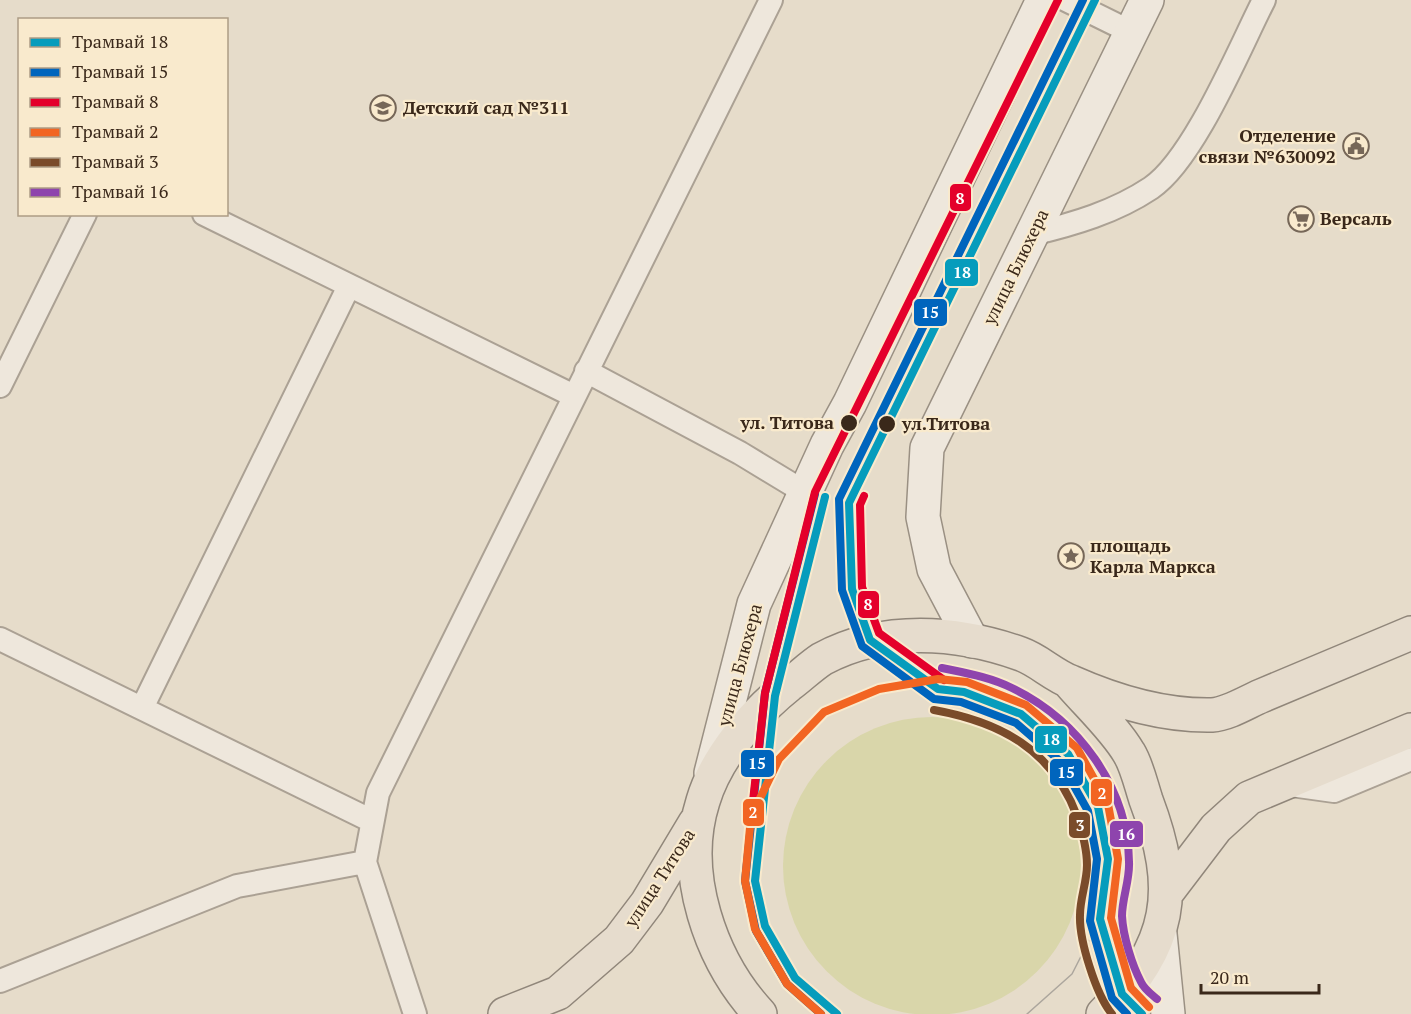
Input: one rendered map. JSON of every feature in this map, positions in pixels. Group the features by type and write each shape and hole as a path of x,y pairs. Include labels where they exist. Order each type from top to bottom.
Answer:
{"main road":[{"path":"760,1014 720,957 702,908 695,867 696,821 709,781 741,735 775,696 821,660 870,640 927,634 972,641 1022,654 1069,682 1148,711 1215,715 1411,633"},
{"path":"1069,682 1129,753 1157,828 1168,891 1160,934 1122,994 1102,1014"},
{"path":"1168,891 1216,828 1249,798 1411,730"},
{"name":"улица Титова","path":"505,1014 558,993 619,940 647,903 696,821"}],"street":[{"name":"улица Блюхера","path":"709,781 754,604 1043,0"},
{"name":"улица Блюхера","path":"972,641 934,569 923,517 927,448 1147,0"},
{"path":"1160,934 1168,1014"}],"lane":[{"path":"415,1014 365,862 378,793 771,0"},
{"path":"1066,0 1131,32"},
{"path":"1032,234 1088,220 1153,187 1187,151 1264,0"},
{"path":"0,386 84,216"},
{"path":"208,216 574,396"},
{"path":"142,708 349,286"},
{"path":"586,371 740,453 806,493"},
{"path":"0,639 372,821"},
{"path":"1283,784 1334,791 1411,759"},
{"path":"0,981 237,886 365,862"}],"shaded area":[{"path":"917,717 947,717 975,723 1002,734 1027,750 1048,771 1064,796 1075,823 1081,851 1079,895 1064,936 1048,961 1027,982 1002,998 975,1009 947,1015 917,1015 889,1009 862,998 837,982 816,961 800,936 789,909 783,881 783,851 789,823 800,796 816,771 837,750 862,734 889,723"}],"tram line":[{"name":"8","path":"751,819 765,693 815,492 1058,0"},
{"name":"15","path":"1083,0 839,499 842,590 862,646 934,699 961,702 1016,723 1060,761 1088,811 1097,859 1090,921 1112,998 1127,1014"},
{"name":"18","path":"1095,0 849,503 852,589 870,640 938,689 964,692 1021,714 1068,754 1098,807 1108,859 1100,919 1122,994 1142,1014"},
{"name":"15","path":"815,494 765,693 745,881 756,931 787,984 821,1014"},
{"name":"8","path":"864,496 860,505 862,587 879,633 944,680"},
{"name":"18","path":"825,497 775,696 755,881 765,926 795,978 837,1014"},
{"name":"16","path":"942,668 995,681 1036,702 1078,737 1095,759 1109,782 1120,808 1126,834 1129,869 1122,916 1126,941 1142,985 1157,999"},
{"name":"2","path":"821,1014 787,984 755,929 745,881 751,817 779,759 824,712 879,689 938,679 967,682 1026,705 1077,748 1108,804 1118,859 1111,918 1131,988 1149,1007"},
{"name":"3","path":"934,710 981,722 1021,742 1038,756 1066,793 1077,816 1086,853 1087,871 1080,915 1082,938 1100,994 1112,1014"},
{"path":"1027,1014 1072,974 1100,919"}],"place":[{"name":"Детский сад №311","path":"383,108"},
{"name":"Отделение связи №630092","path":"1356,146"},
{"name":"Версаль","path":"1301,219"},
{"name":"ул. Титова","path":"849,423"},
{"name":"ул.Титова","path":"887,424"},
{"name":"площадь Карла Маркса","path":"1071,556"}]}
